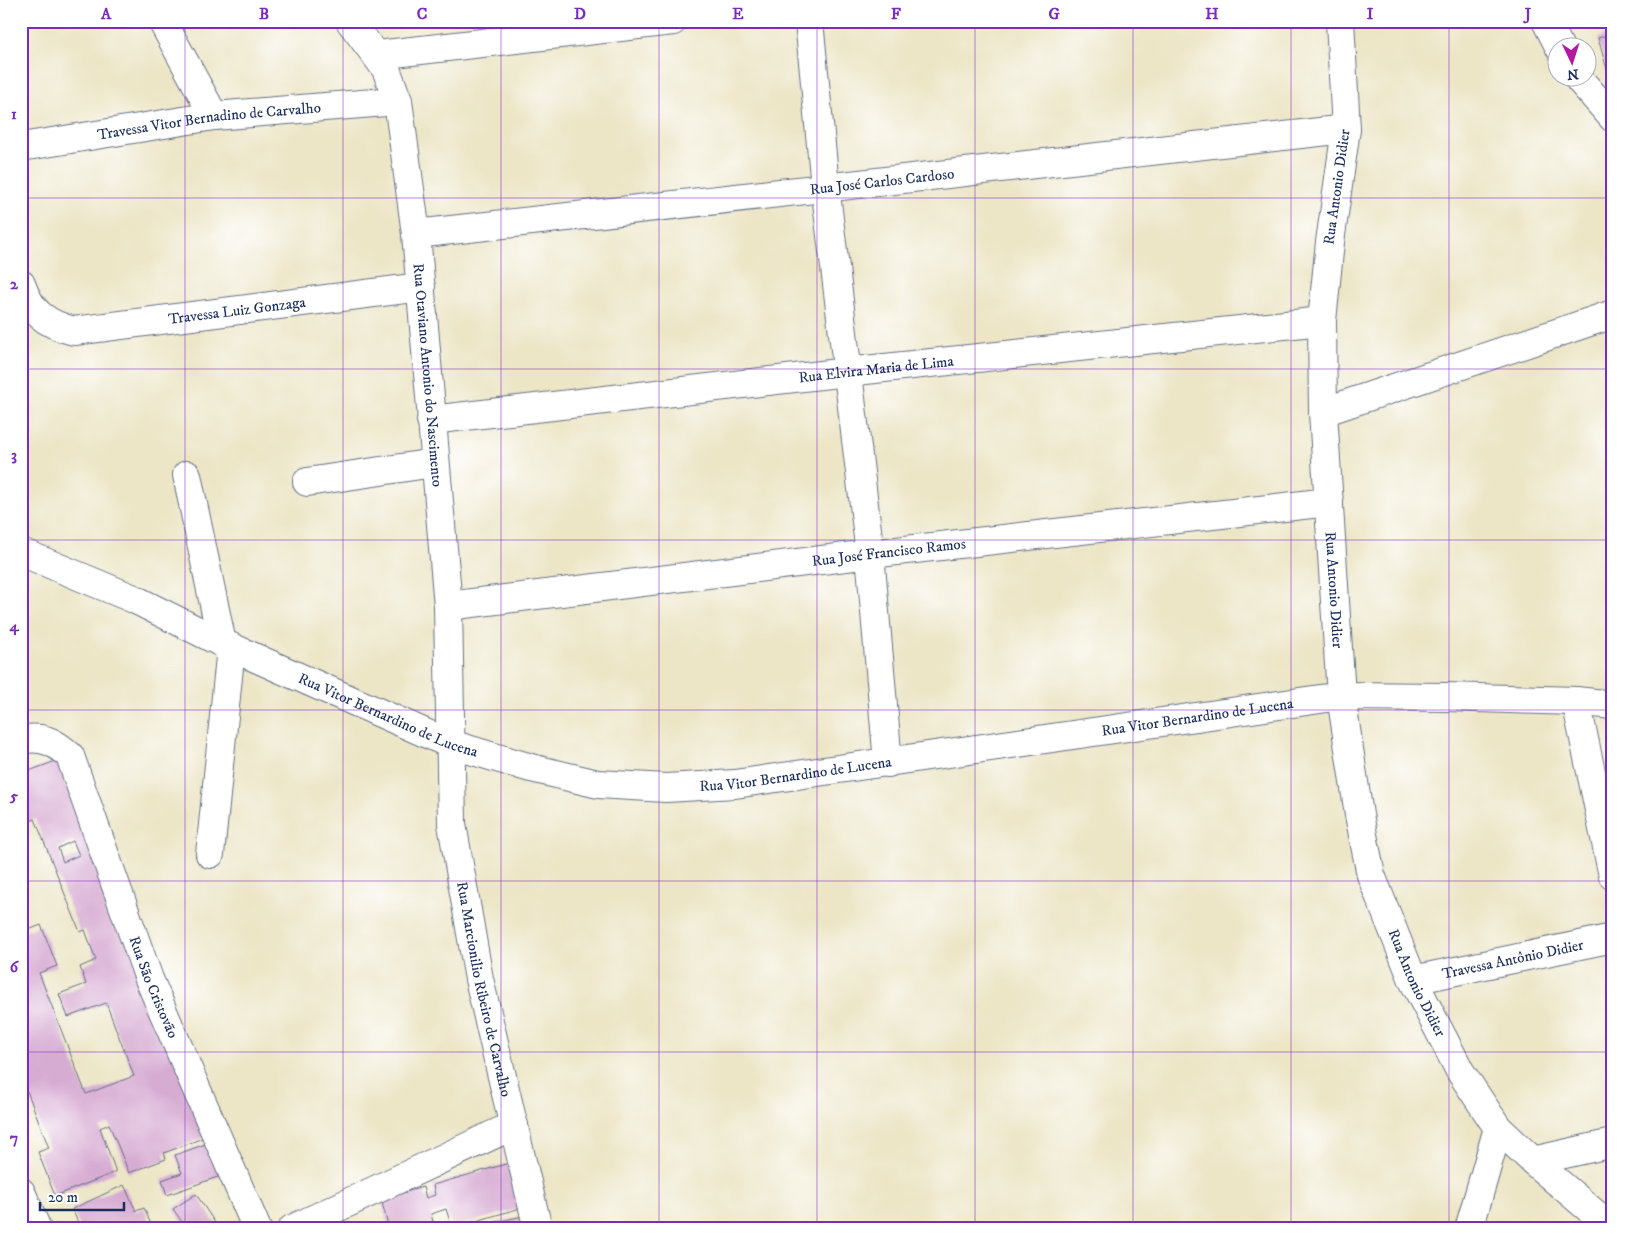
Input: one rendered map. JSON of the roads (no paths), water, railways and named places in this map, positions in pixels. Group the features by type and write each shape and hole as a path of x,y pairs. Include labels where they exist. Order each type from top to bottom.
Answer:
{"street":[{"path":"162,21 214,116"},
{"name":"Rua Otaviano Antonio do Nascimento","path":"350,21 376,56 392,82 398,101 416,234 434,463 448,606 450,744"},
{"path":"376,56 673,21"},
{"path":"809,21 825,186 870,554 888,763"},
{"name":"Rua Antonio Didier","path":"1340,21 1346,129 1330,242 1322,321 1324,412 1341,696 1358,815 1371,874 1391,930 1413,980 1460,1071 1498,1128 1532,1161 1613,1229"},
{"path":"1546,21 1555,38"},
{"path":"1587,88 1613,118"},
{"name":"Travessa Vitor Bernadino de Carvalho","path":"21,146 214,116 398,101"},
{"name":"Rua José Carlos Cardoso","path":"416,234 825,186 1346,129"},
{"name":"Travessa Luiz Gonzaga","path":"21,284 38,313 53,326 74,331 421,287"},
{"path":"1324,412 1613,314"},
{"name":"Rua Elvira Maria de Lima","path":"431,420 847,372 1322,321"},
{"path":"307,482 434,463"},
{"path":"188,476 226,645 210,854"},
{"name":"Rua José Francisco Ramos","path":"448,606 870,554 1329,502"},
{"name":"Rua Vitor Bernardino de Lucena","path":"21,552 134,599 226,645 450,744 531,768 598,784 666,788 735,784 1341,696 1576,701 1613,705"},
{"path":"1576,701 1613,876"},
{"name":"Rua São Cristovão","path":"21,740 43,738 57,744 70,756 149,978 257,1229"},
{"name":"Rua Marcionilio Ribeiro de Carvalho","path":"450,744 452,824 462,888 479,979 538,1229"},
{"name":"Travessa Antônio Didier","path":"1413,980 1613,938"},
{"path":"292,1229 514,1125"},
{"path":"1469,1229 1498,1128"},
{"path":"1532,1161 1613,1143"},
{"path":"21,1192 37,1229"}]}
